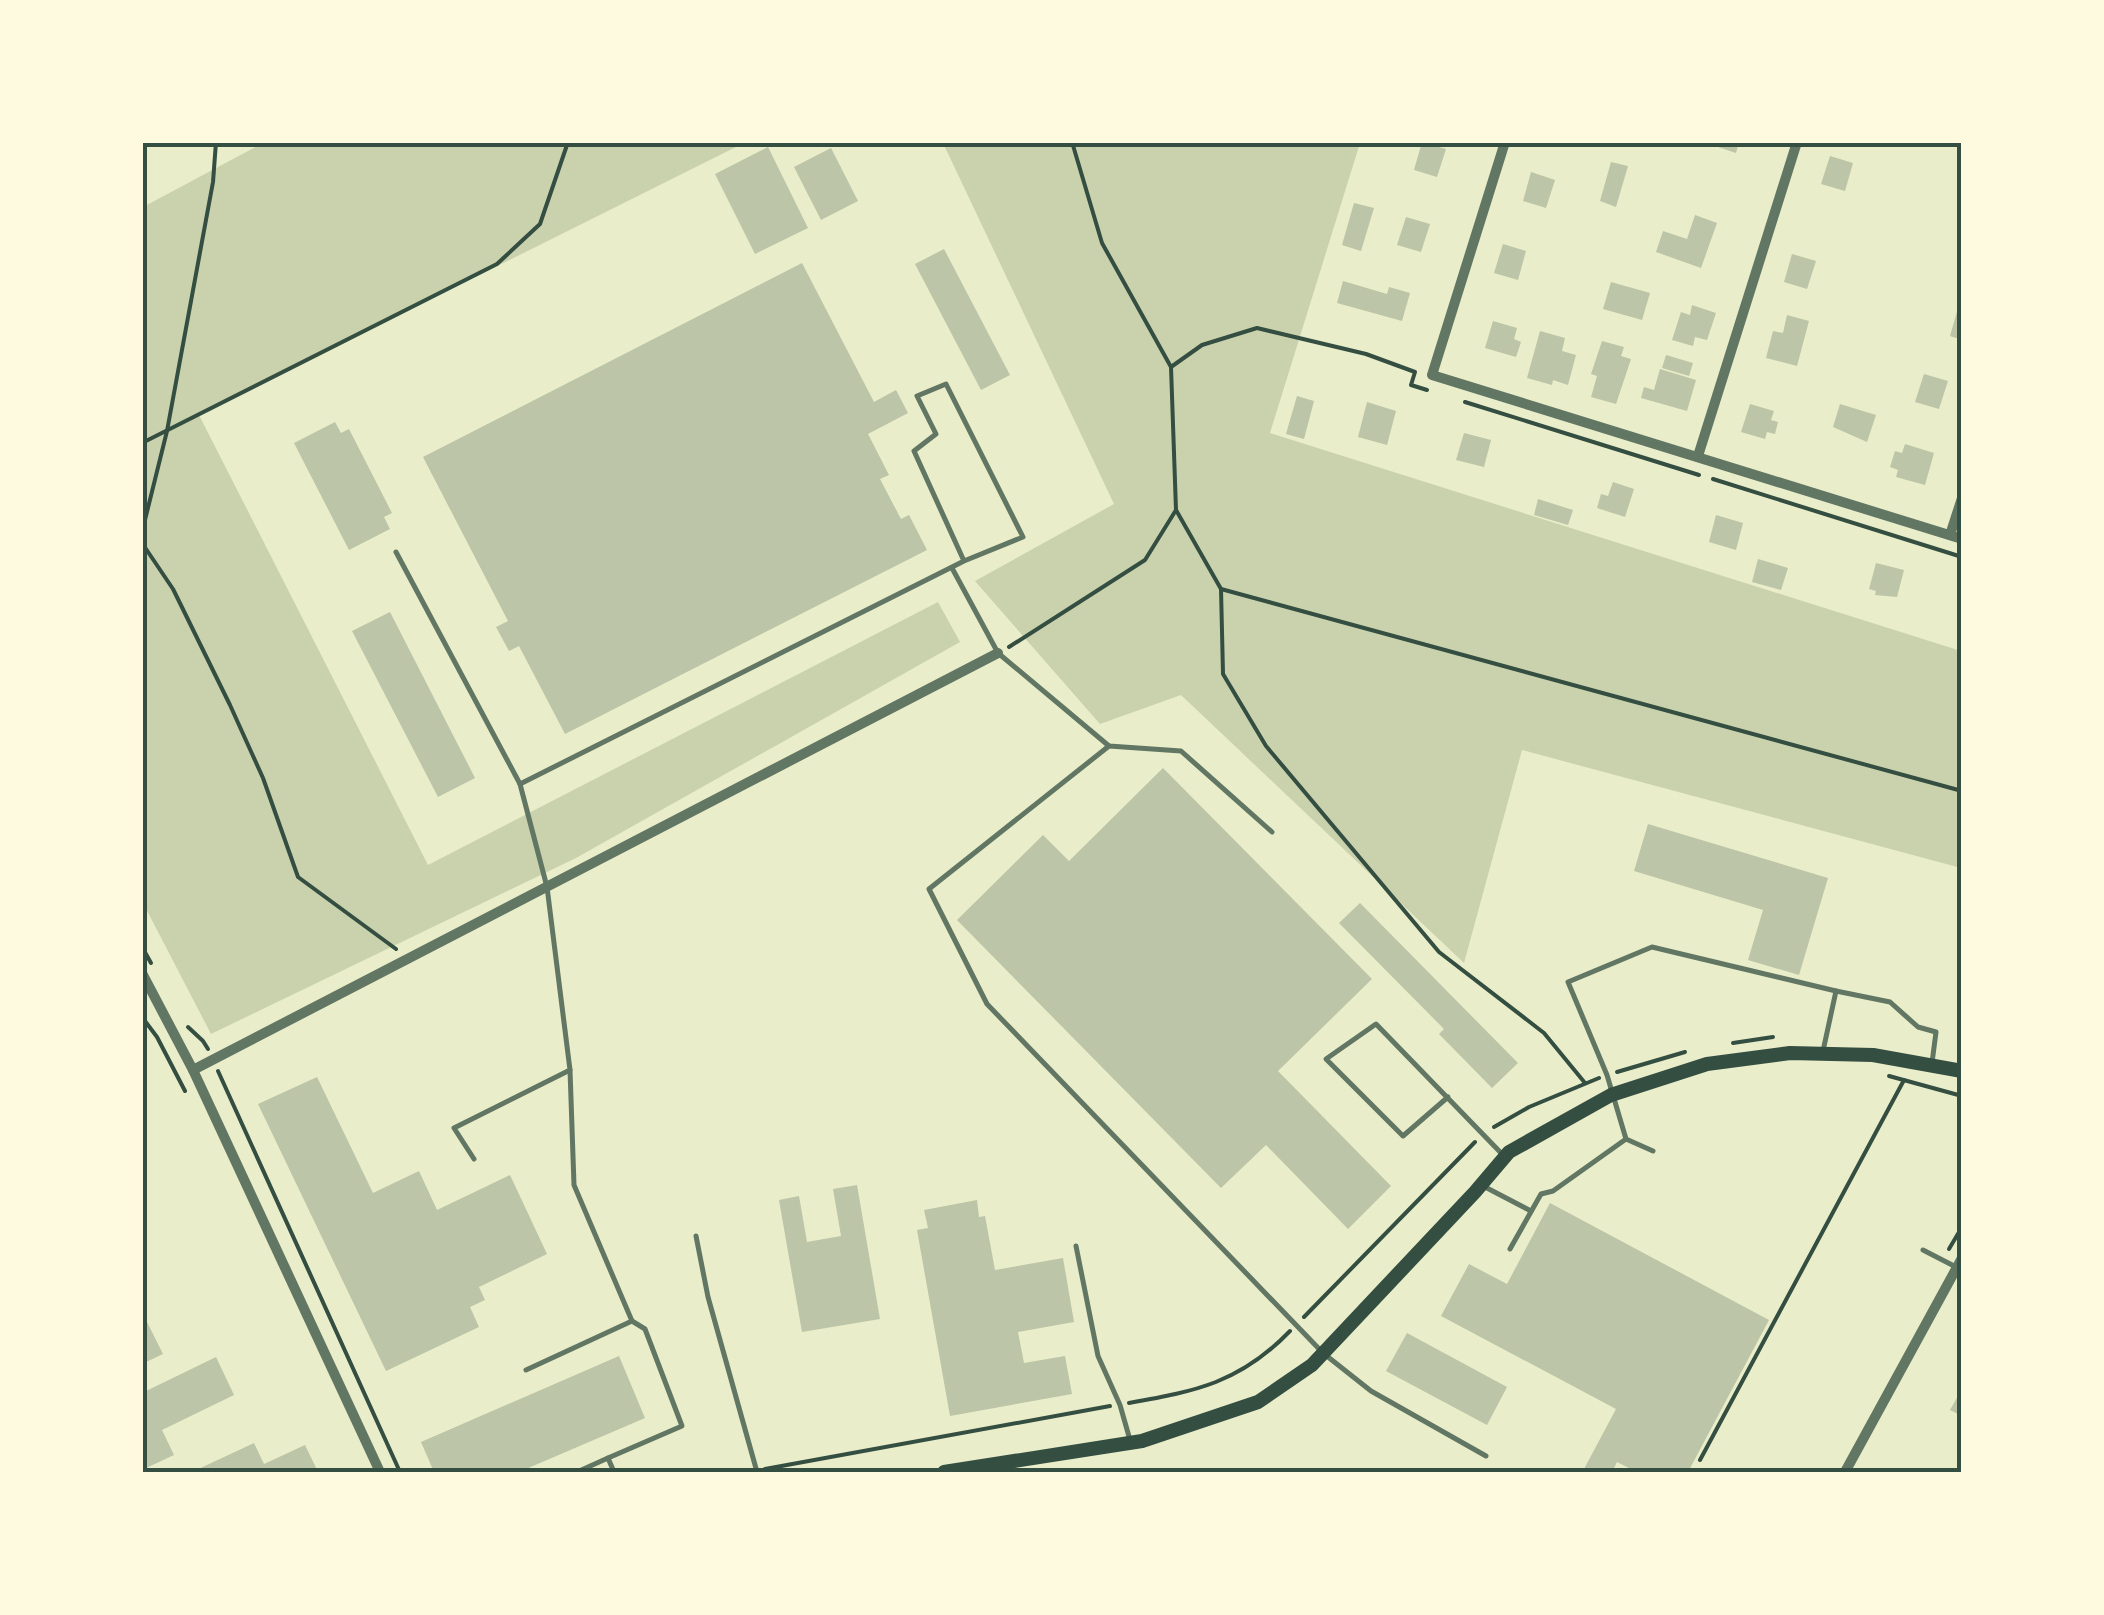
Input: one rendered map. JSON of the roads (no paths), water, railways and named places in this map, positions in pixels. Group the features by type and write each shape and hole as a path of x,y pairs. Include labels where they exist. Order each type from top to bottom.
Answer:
{"main road":[{"path":"944,1472 1130,1443 1258,1402 1312,1365 1505,1157 1611,1094 1707,1064 1823,1051 1873,1055 1957,1073"}],"street":[{"path":"1505,142 1432,375 1956,537 1962,498"},
{"path":"1698,456 1796,142"},
{"path":"193,1070 998,654"},
{"path":"142,973 193,1070 380,1472"},
{"path":"1845,1472 1959,1263"}],"lane":[{"path":"520,784 964,562 1023,537 946,384 917,396 936,434 914,451 964,562"},
{"path":"396,552 520,784 547,888 570,1070 574,1185 632,1321 645,1329 682,1426 577,1472"},
{"path":"952,568 998,654 1109,746 1181,751 1272,832"},
{"path":"1109,746 929,890 987,1004 1323,1353 1370,1391 1486,1456"},
{"path":"1653,1152 1626,1139 1606,1075 1568,982 1652,947 1890,1002 1918,1027 1936,1032 1931,1066"},
{"path":"1823,1051 1836,992"},
{"path":"1448,1096 1403,1136 1326,1059 1376,1024 1448,1096 1484,1132 1505,1157"},
{"path":"474,1159 454,1128 570,1070"},
{"path":"1510,1249 1540,1194 1553,1191 1626,1139"},
{"path":"1482,1185 1531,1210"},
{"path":"696,1236 708,1297 757,1472"},
{"path":"1076,1246 1098,1356 1120,1405 1130,1443"},
{"path":"1922,1250 1959,1263"},
{"path":"526,1370 632,1321"},
{"path":"608,1458 614,1472"}]}
